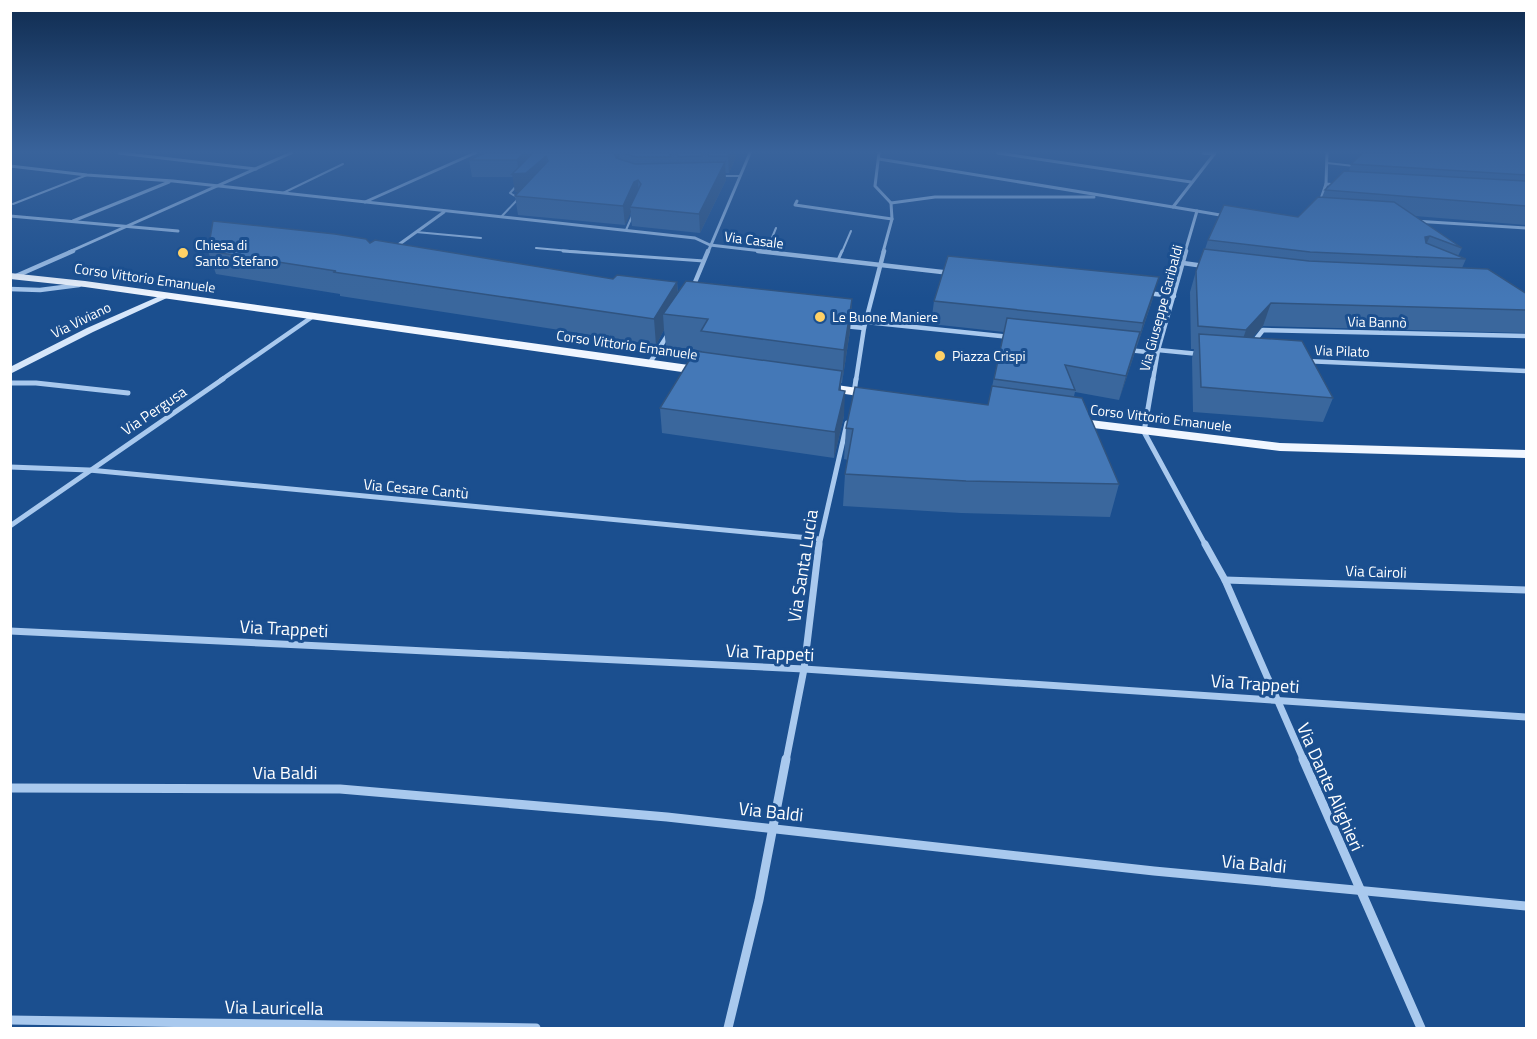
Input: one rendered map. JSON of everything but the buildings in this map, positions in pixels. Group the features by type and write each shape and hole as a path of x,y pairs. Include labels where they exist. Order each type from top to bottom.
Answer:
{"main road":[{"name":"Corso Vittorio Emanuele","path":"13,276 85,284 719,373"},
{"name":"Via Viviano","path":"10,371 90,330 165,297"},
{"path":"810,386 853,397 889,396"},
{"name":"Corso Vittorio Emanuele","path":"1063,420 1144,432 1280,447 1527,454"}],"street":[{"path":"70,222 122,201"},
{"path":"13,276 185,201"},
{"name":"Via Casale","path":"359,201 695,237 710,245 963,274"},
{"path":"693,288 731,201"},
{"path":"797,201 795,205 892,219"},
{"path":"853,397 864,328 892,219 891,203 902,201"},
{"path":"1140,201 1229,217"},
{"path":"1173,207 1177,201"},
{"path":"1317,206 1320,201"},
{"name":"Via Giuseppe Garibaldi","path":"1144,432 1157,352 1197,211"},
{"path":"392,249 445,212"},
{"path":"10,216 178,231"},
{"path":"1411,220 1527,228"},
{"path":"1183,263 1207,266"},
{"path":"10,289 40,290 85,284"},
{"path":"1139,292 1174,296"},
{"name":"Via Pergusa","path":"10,526 312,317"},
{"path":"866,322 1017,338"},
{"path":"840,325 864,328"},
{"path":"650,364 674,326"},
{"name":"Via Bannò","path":"1246,351 1263,330 1527,336"},
{"path":"1122,350 1205,355"},
{"name":"Via Pilato","path":"1299,361 1527,371"},
{"path":"10,383 36,383 128,393"},
{"name":"Via Santa Lucia","path":"728,1029 759,900 804,669 820,539 849,414"},
{"name":"Via Dante Alighieri","path":"1144,432 1225,580 1421,1029"},
{"name":"Via Cesare Cantù","path":"10,467 89,470 820,539"},
{"name":"Via Cairoli","path":"1225,580 1527,590"},
{"name":"Via Trappeti","path":"10,631 804,669 1527,717"},
{"name":"Via Baldi","path":"10,788 340,789 667,817 1154,871 1527,906"},
{"name":"Via Lauricella","path":"10,1020 536,1029"}],"lane":[{"path":"13,204 19,201"},
{"path":"501,218 515,201"},
{"path":"626,230 634,212"},
{"path":"766,252 776,228"},
{"path":"838,260 850,231"},
{"path":"416,232 481,238"},
{"path":"536,248 616,256 637,255 704,261"}],"place":[{"name":"Chiesa di Santo Stefano","path":"183,253"},
{"name":"Le Buone Maniere","path":"820,317"},
{"name":"Piazza Crispi","path":"940,356"}]}
